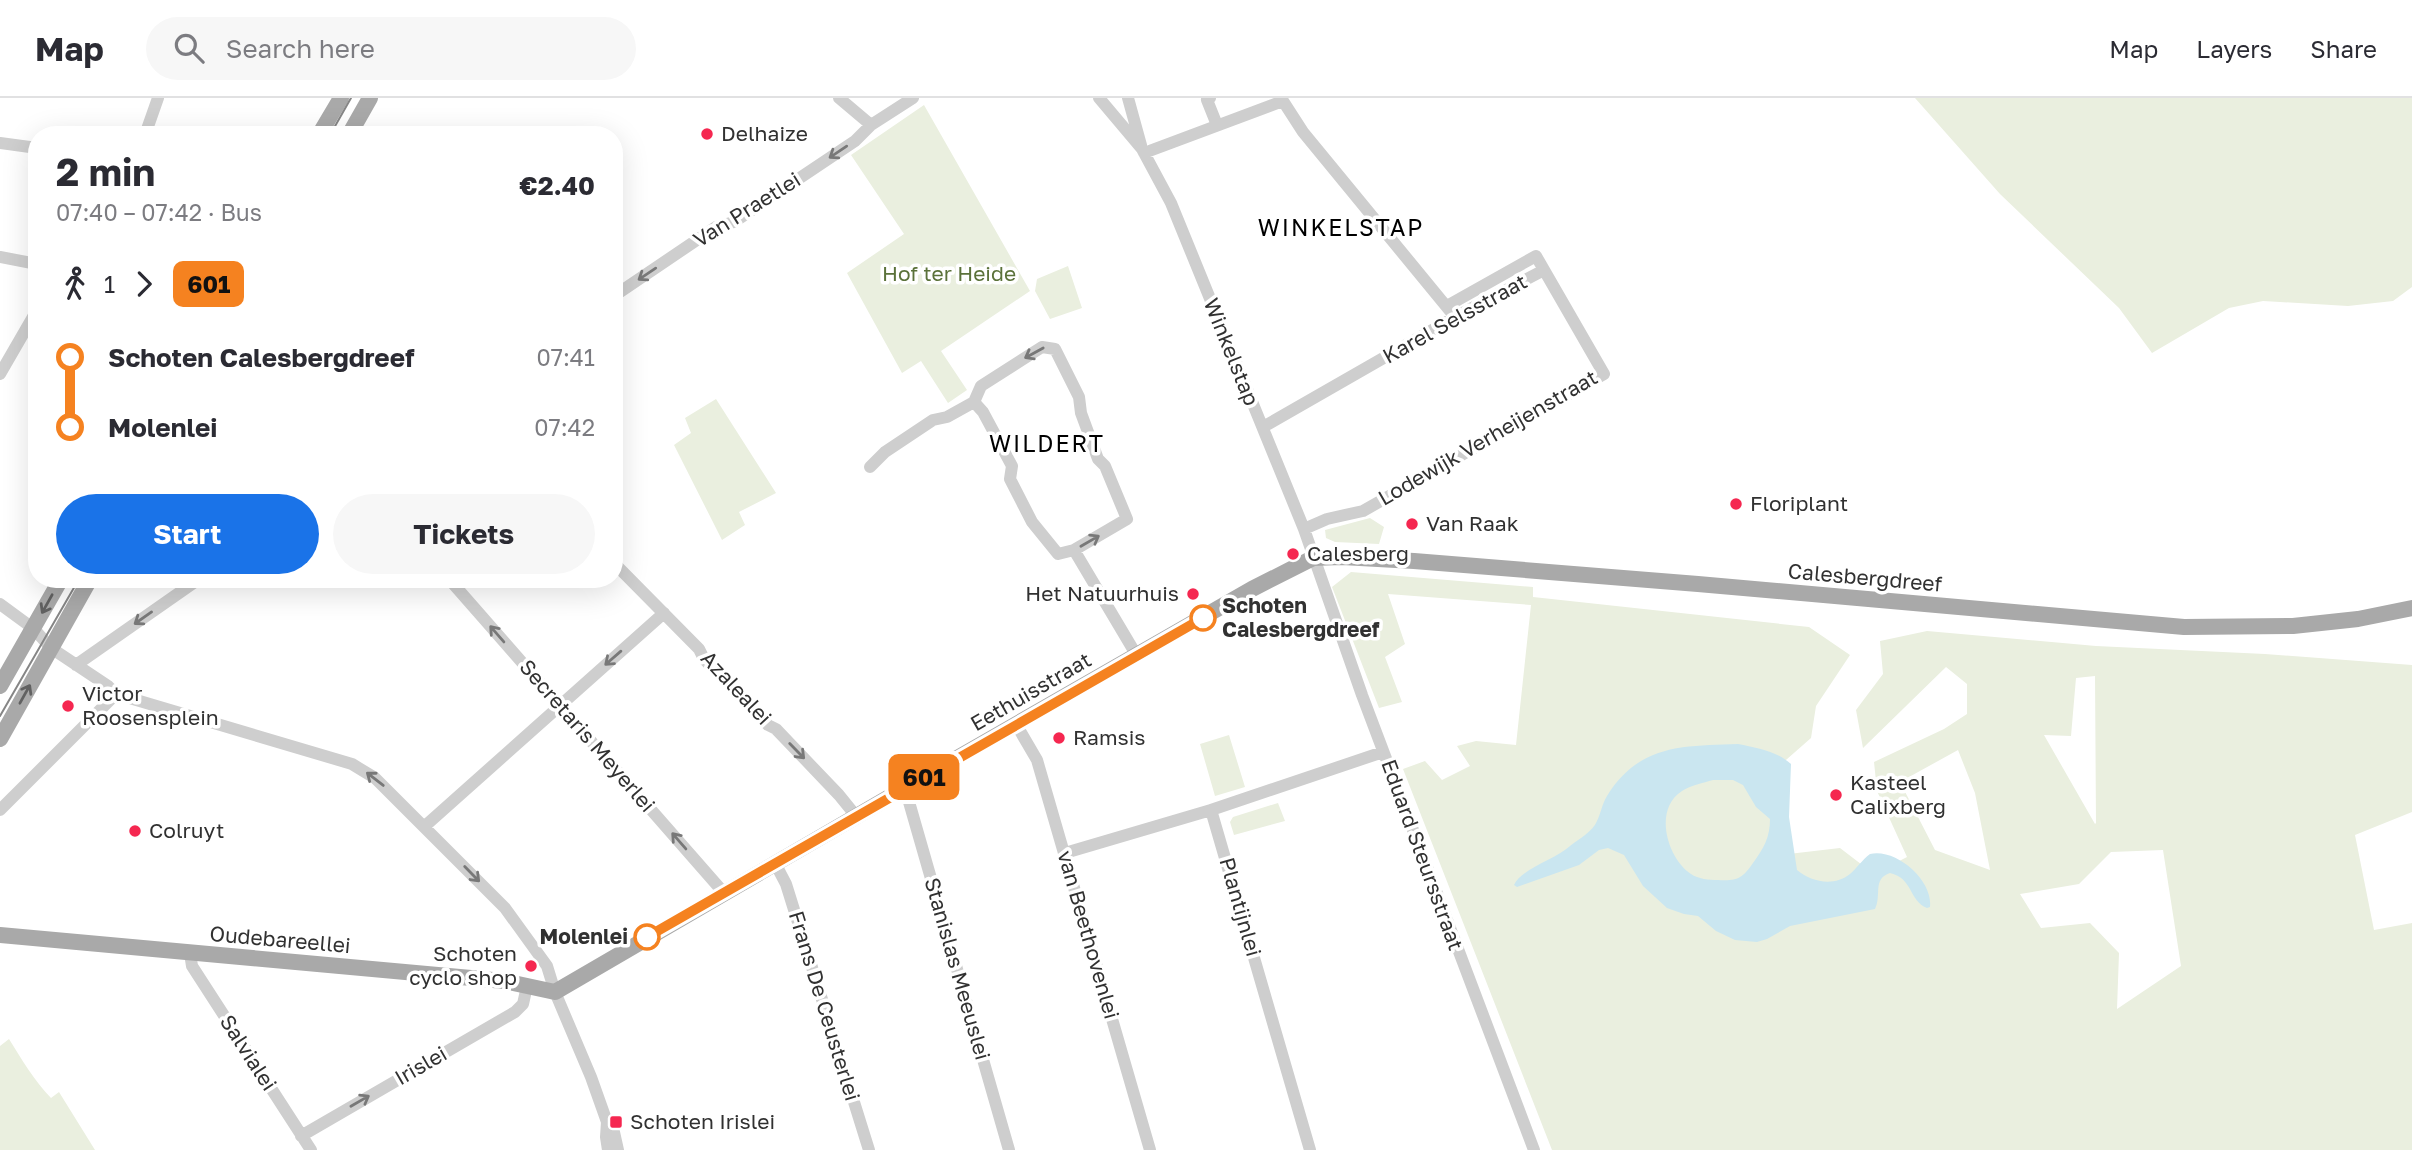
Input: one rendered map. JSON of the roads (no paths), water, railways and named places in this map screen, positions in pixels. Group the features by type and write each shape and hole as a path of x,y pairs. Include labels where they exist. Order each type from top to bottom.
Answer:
{"main road":[{"path":"324,126 341,98"},
{"path":"354,126 370,98"},
{"name":"Calesbergdreef","path":"1313,558 1414,561 1698,583 2184,627 2293,626 2358,619 2412,608"},
{"name":"Eethuisstraat","path":"555,992 1016,724 1252,589 1313,558"},
{"path":"0,686 56,588"},
{"path":"0,739 85,588"},
{"name":"Oudebareellei","path":"0,935 503,982 555,992"}],"street":[{"path":"148,126 158,98"},
{"path":"839,98 871,125"},
{"name":"Van Praetlei","path":"623,290 716,227 734,222 855,141 871,125 913,98"},
{"name":"Winkelstap","path":"1098,98 1143,151 1171,203 1304,529 1313,558"},
{"name":"Winkelstap","path":"1128,98 1143,151"},
{"path":"1210,98 1206,100 1217,125"},
{"path":"1143,151 1282,99 1303,132 1451,311"},
{"path":"0,142 28,147"},
{"path":"0,257 28,262"},
{"name":"Karel Selsstraat","path":"1263,427 1451,311 1544,270"},
{"name":"Lodewijk Verheijenstraat","path":"1304,529 1327,519 1363,511 1604,373 1544,270"},
{"path":"1,372 28,326"},
{"path":"870,467 885,452 933,420 947,417 974,402 981,386 1042,347 1055,349 1079,397 1081,413 1098,459 1105,466 1128,519 1074,550 1058,554 1032,522 1010,479 1012,466 983,412 974,402"},
{"path":"1074,550 1137,656"},
{"name":"Eduard Steursstraat","path":"1313,558 1383,752 1534,1150"},
{"name":"Azalealei","path":"623,572 699,649 704,659 768,726 776,729 856,816"},
{"path":"76,665 186,588"},
{"name":"Secretaris Meyerlei","path":"457,588 724,893"},
{"path":"0,604 34,629 51,648 116,694 352,764 375,778 505,908 547,966 607,1122 614,1132 618,1150"},
{"path":"425,826 664,613"},
{"path":"0,810 116,694"},
{"name":"van Beethovenlei","path":"1016,724 1037,760 1150,1150"},
{"path":"1065,853 1211,810 1383,752"},
{"name":"Stanislas Meeuslei","path":"905,788 1009,1150"},
{"name":"Plantijnlei","path":"1211,810 1310,1150"},
{"name":"Frans De Ceusterlei","path":"775,863 786,884 869,1150"},
{"name":"Salvialei","path":"190,953 192,965 311,1150"},
{"name":"Irislei","path":"301,1136 515,1012 523,1004 527,986"},
{"path":"607,1122 608,1150"}],"water":[{"path":"1738,744 1773,753 1791,764 1789,817 1797,870 1816,880 1837,881 1850,874 1870,854 1891,856 1911,868 1926,886 1930,907 1921,905 1907,884 1890,873 1879,883 1875,909 1790,926 1757,942 1735,940 1716,931 1698,916 1667,908 1643,886 1624,855 1608,848 1599,850 1579,865 1517,887 1514,885 1524,874 1564,851 1595,825 1607,796 1633,766 1664,751","holes":["1713,780 1733,780 1743,785 1756,807 1770,819 1766,842 1742,876 1725,880 1697,877 1675,857 1667,833 1668,809 1673,799 1689,787"]}],"tram line":[{"path":"335,126 351,98"},
{"path":"0,716 74,588"}],"place":[{"name":"Delhaize","path":"707,134"},
{"name":"Floriplant","path":"1736,504"},
{"name":"Van Raak","path":"1412,524"},
{"name":"Calesberg","path":"1293,554"},
{"name":"Het Natuurhuis","path":"1193,594"},
{"name":"Schoten Calesbergdreef","path":"1203,618"},
{"name":"Victor Roosensplein","path":"68,706"},
{"name":"Ramsis","path":"1059,738"},
{"name":"Kasteel Calixberg","path":"1836,795"},
{"name":"Colruyt","path":"135,831"},
{"name":"Molenlei","path":"647,937"},
{"name":"Schoten cyclo shop","path":"531,966"},
{"name":"Schoten Irislei","path":"616,1122"}],"district":[{"name":"WINKELSTAP","path":"1341,228"},
{"name":"WILDERT","path":"1047,444"}],"park label":[{"name":"Hof ter Heide","path":"949,274"}]}
